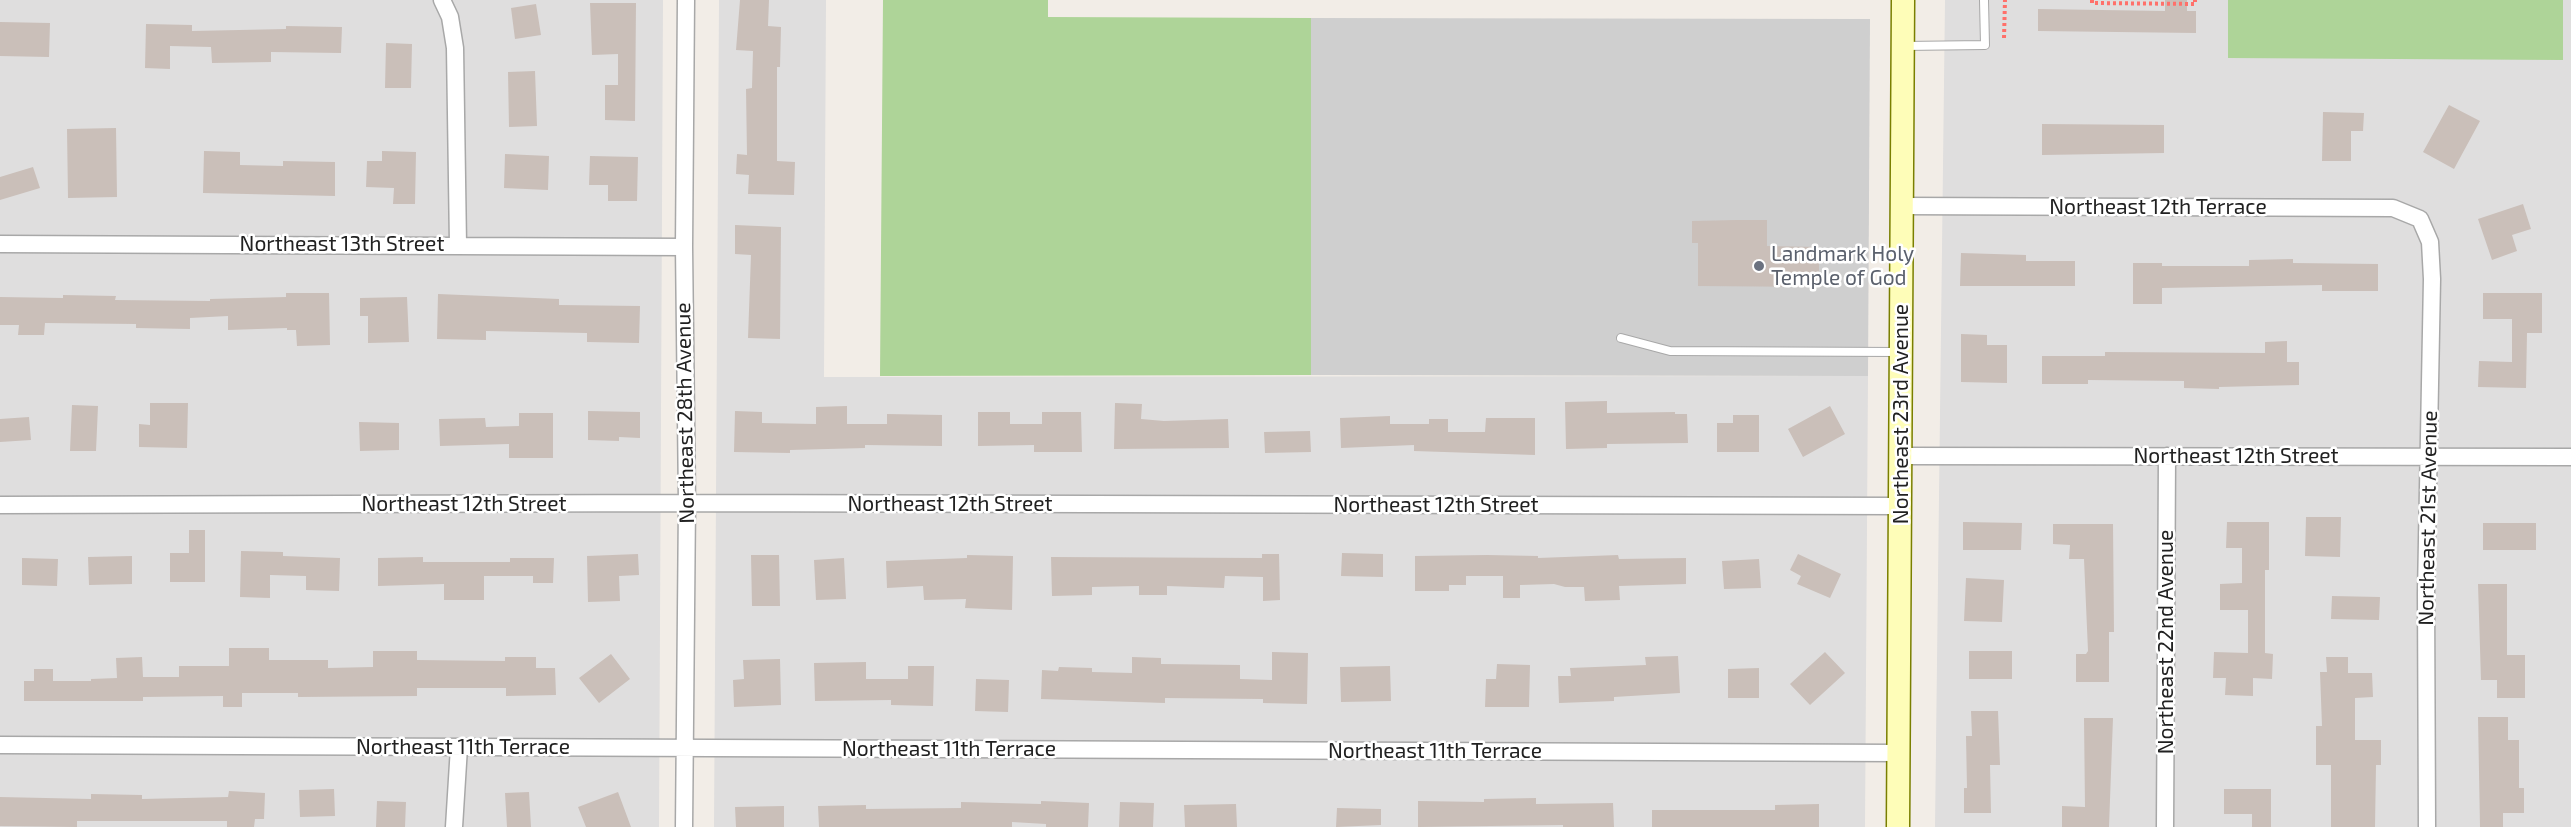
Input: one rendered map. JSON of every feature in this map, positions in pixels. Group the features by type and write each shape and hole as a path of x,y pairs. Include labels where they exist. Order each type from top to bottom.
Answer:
{"main road":[{"name":"Northeast 23rd Avenue","path":"1898,827 1902,0"}],"street":[{"path":"442,0 450,17 455,48 458,244"},
{"name":"Northeast 28th Avenue","path":"684,827 687,503 684,247 686,0"},
{"name":"Northeast 12th Terrace","path":"1902,206 2393,208 2413,216"},
{"name":"Northeast 21st Avenue","path":"2413,216 2420,219 2430,242 2432,279 2426,593 2427,827"},
{"name":"Northeast 13th Street","path":"0,244 458,244 684,247"},
{"name":"Northeast 12th Street","path":"1900,456 2571,457"},
{"name":"Northeast 22nd Avenue","path":"2165,827 2168,456"},
{"name":"Northeast 12th Street","path":"0,505 687,503 1900,506"},
{"name":"Northeast 11th Terrace","path":"0,745 1899,753"},
{"path":"454,827 459,747"}],"lane":[{"path":"1902,46 1985,45 1984,0"},
{"path":"1621,338 1670,351 1901,352"}],"path":[{"path":"2004,0 2004,38"},
{"path":"2092,0 2092,3 2195,4 2195,0"}],"shaded area":[{"path":"0,0 663,0 659,827 0,827"},
{"path":"719,0 826,0 824,377 1868,376 1865,827 714,827"},
{"path":"1945,0 2571,0 2571,827 1935,827"},
{"name":"Landmark Holy Temple of God","path":"1311,18 1870,19 1868,376 1311,375"}],"green space":[{"path":"883,0 1048,0 1048,17 1311,18 1311,375 880,376"},
{"path":"2228,0 2563,0 2563,60 2228,58"}],"building":[{"path":"740,0 769,0 768,26 781,27 780,67 777,67 777,161 795,162 794,195 748,194 749,175 736,174 737,154 747,155 746,89 752,88 753,51 736,50"},
{"path":"2165,0 2187,0 2187,11 2196,11 2196,33 2038,31 2038,9 2165,11"},
{"path":"590,3 636,3 635,121 605,120 605,85 618,85 618,54 592,55"},
{"path":"536,4 541,35 515,39 511,8"},
{"path":"0,22 50,23 49,57 0,56"},
{"path":"146,24 192,25 192,31 286,29 286,26 342,27 341,53 271,52 271,62 212,63 211,47 170,46 170,69 145,68"},
{"path":"386,43 412,44 411,88 385,88"},
{"path":"535,71 537,126 509,127 508,72"},
{"path":"2449,105 2480,121 2454,169 2423,152"},
{"path":"2323,112 2364,113 2363,131 2351,131 2351,161 2322,161"},
{"path":"2042,124 2164,125 2164,153 2042,155"},
{"path":"116,128 117,197 68,198 67,129"},
{"path":"204,151 240,152 240,165 283,166 283,161 335,162 335,196 203,193"},
{"path":"382,151 416,152 415,204 393,204 394,188 366,187 367,161 382,161"},
{"path":"505,154 549,156 548,190 504,188"},
{"path":"590,156 638,157 637,201 608,201 608,185 589,185"},
{"path":"33,167 40,188 0,200 0,177"},
{"path":"2523,204 2531,229 2512,235 2517,251 2492,260 2478,219"},
{"name":"Landmark Holy Temple of God","path":"1767,220 1767,246 1819,247 1819,287 1698,286 1698,243 1692,243 1692,221"},
{"path":"735,225 781,227 780,339 748,338 751,255 735,254"},
{"path":"1961,253 2026,255 2026,261 2075,261 2075,286 1960,286"},
{"path":"2293,259 2293,263 2378,264 2378,291 2322,291 2322,285 2162,288 2162,304 2133,304 2133,263 2162,263 2162,266 2249,266 2249,260"},
{"path":"286,293 329,293 330,345 297,346 296,330 287,330 287,328 228,330 228,316 190,318 190,329 136,328 136,324 45,323 44,335 18,335 19,325 0,325 0,297 116,296 115,300 210,301 210,299 286,297"},
{"path":"2483,293 2542,293 2542,333 2527,333 2526,388 2478,387 2479,361 2512,362 2512,319 2483,319"},
{"path":"438,294 559,299 559,305 640,306 639,343 587,342 587,333 486,331 486,340 437,339"},
{"path":"407,297 409,342 368,343 368,316 360,316 360,298"},
{"path":"1961,334 1987,335 1987,345 2007,345 2007,383 1961,382"},
{"path":"2287,341 2287,362 2299,362 2299,385 2219,387 2219,389 2184,388 2184,381 2088,380 2088,384 2042,384 2042,356 2105,356 2105,352 2265,353 2265,342"},
{"path":"1607,401 1607,413 1675,412 1675,414 1687,414 1688,443 1607,444 1607,448 1566,449 1565,402"},
{"path":"150,403 188,403 187,448 139,447 139,424 150,425"},
{"path":"1115,403 1142,404 1141,419 1164,421 1228,419 1229,448 1114,449"},
{"path":"72,405 98,406 96,451 70,451"},
{"path":"847,406 847,424 887,424 887,414 942,415 942,446 865,445 865,448 790,450 790,453 734,452 735,411 762,412 762,423 816,424 816,407"},
{"path":"1830,406 1845,434 1803,457 1788,429"},
{"path":"588,411 640,412 640,438 619,437 619,441 588,440"},
{"path":"978,412 1010,412 1010,424 1042,424 1042,412 1081,412 1082,452 1034,452 1034,445 978,446"},
{"path":"519,413 553,413 553,458 509,458 509,444 440,446 439,419 485,418 486,427 519,426"},
{"path":"1733,415 1759,415 1759,452 1717,452 1717,423 1733,423"},
{"path":"1390,416 1390,424 1429,424 1429,419 1448,419 1448,432 1485,432 1486,418 1535,418 1535,455 1414,451 1414,445 1341,448 1340,418"},
{"path":"29,417 31,440 0,442 0,419"},
{"path":"359,422 399,423 399,450 360,451"},
{"path":"1310,431 1311,452 1265,453 1264,432"},
{"path":"2306,517 2341,517 2340,557 2305,556"},
{"path":"1963,522 2022,523 2021,550 1963,550"},
{"path":"2227,522 2269,522 2269,570 2265,570 2265,653 2273,654 2272,679 2253,678 2253,696 2225,695 2226,678 2213,678 2214,652 2248,653 2248,610 2220,610 2220,584 2242,583 2242,548 2226,548"},
{"path":"2483,523 2536,523 2536,550 2483,550"},
{"path":"2053,524 2113,524 2114,632 2109,632 2109,682 2076,682 2076,654 2086,654 2088,651 2084,559 2069,559 2070,545 2053,544"},
{"path":"189,530 205,530 205,582 170,582 170,553 189,553"},
{"path":"241,551 283,552 283,556 340,558 339,591 306,590 306,576 270,575 270,598 240,597"},
{"path":"1342,553 1383,554 1383,577 1341,576"},
{"path":"638,554 639,575 619,576 620,601 588,602 587,556"},
{"path":"1262,554 1279,554 1280,600 1263,601 1263,577 1225,576 1224,588 1167,586 1167,595 1139,595 1139,586 1092,587 1092,595 1052,596 1051,557 1262,558"},
{"path":"1798,554 1841,574 1830,598 1797,584 1801,576 1790,570"},
{"path":"751,555 779,555 780,606 752,606"},
{"path":"967,555 1013,556 1012,610 965,608 966,599 924,600 923,586 887,588 886,561 967,558"},
{"path":"1618,555 1619,559 1686,558 1686,584 1619,586 1620,600 1585,601 1584,587 1565,587 1554,584 1520,585 1520,598 1503,598 1503,576 1466,576 1466,585 1449,585 1449,591 1415,591 1415,556 1538,556 1538,558"},
{"path":"132,556 132,584 89,585 88,557"},
{"path":"423,557 423,562 510,562 510,558 554,558 553,583 533,583 533,576 484,576 484,600 444,600 444,584 378,586 378,558"},
{"path":"22,558 58,559 57,586 22,585"},
{"path":"844,558 846,599 816,600 814,560"},
{"path":"1759,559 1761,588 1724,589 1722,561"},
{"path":"1966,578 2004,580 2002,622 1964,621"},
{"path":"2478,584 2507,584 2507,655 2525,655 2525,698 2497,698 2497,680 2481,680"},
{"path":"2332,596 2380,597 2379,620 2331,619"},
{"path":"229,648 269,648 269,660 328,660 328,668 373,667 373,651 417,651 417,660 505,661 505,657 536,657 536,668 555,668 556,695 506,696 506,688 417,688 417,696 298,697 298,693 242,693 242,707 223,707 223,696 143,697 143,701 24,701 24,681 34,681 34,669 53,669 53,681 91,681 91,679 117,678 116,658 142,657 143,677 179,677 179,666 229,666"},
{"path":"1969,651 2012,651 2012,679 1969,679"},
{"path":"1272,652 1308,653 1307,704 1263,703 1263,699 1165,698 1165,703 1041,699 1042,670 1058,671 1059,667 1092,668 1092,672 1132,673 1132,657 1161,658 1161,664 1240,665 1240,679 1272,680"},
{"path":"1825,652 1845,673 1810,705 1790,684"},
{"path":"611,654 630,679 599,703 579,678"},
{"path":"1678,656 1680,693 1614,697 1614,701 1559,703 1558,676 1571,676 1570,668 1646,665 1645,657"},
{"path":"2326,657 2348,657 2348,673 2372,673 2373,697 2355,698 2355,740 2381,740 2381,765 2376,765 2375,827 2331,827 2331,765 2316,765 2316,726 2322,726 2320,672 2327,672"},
{"path":"780,659 781,705 734,707 733,680 744,679 743,660"},
{"path":"866,662 866,679 908,679 908,666 934,666 933,706 891,705 891,700 815,701 814,663"},
{"path":"1497,664 1530,665 1529,707 1485,707 1486,679 1496,679"},
{"path":"1390,666 1391,701 1341,702 1340,667"},
{"path":"1759,668 1759,698 1728,698 1728,669"},
{"path":"976,679 1009,680 1008,712 975,711"},
{"path":"1971,711 1998,711 2000,765 1990,765 1991,813 1964,813 1964,788 1967,788 1966,736 1972,736"},
{"path":"2478,717 2508,717 2508,740 2519,740 2519,788 2524,788 2524,813 2503,813 2503,827 2480,827"},
{"path":"2084,718 2113,718 2109,827 2062,827 2062,806 2085,807"},
{"path":"334,789 335,816 300,817 299,790"},
{"path":"2224,789 2271,789 2271,827 2252,827 2252,814 2224,814"},
{"path":"229,791 265,793 264,819 255,819 254,827 227,827 227,821 77,821 77,827 0,826 0,797 91,799 91,794 142,795 142,799 228,797"},
{"path":"529,792 531,827 507,827 505,793"},
{"path":"618,792 631,827 586,827 578,807"},
{"path":"1536,798 1536,804 1613,803 1614,827 1563,827 1563,825 1418,827 1418,801 1484,802 1484,799"},
{"path":"377,801 406,802 405,827 376,827"},
{"path":"1041,801 1089,803 1088,827 1046,827 1046,824 1012,822 1012,827 819,827 818,806 866,805 866,809 961,808 961,802 1041,804"},
{"path":"1120,802 1154,803 1153,827 1119,827"},
{"path":"1236,804 1237,827 1185,827 1184,805"},
{"path":"1819,804 1819,827 1652,827 1652,810 1775,810 1775,805"},
{"path":"784,806 784,827 736,827 735,807"},
{"path":"1337,808 1381,809 1381,825 1336,827"}],"place":[{"name":"Landmark Holy Temple of God","path":"1759,266"}]}
